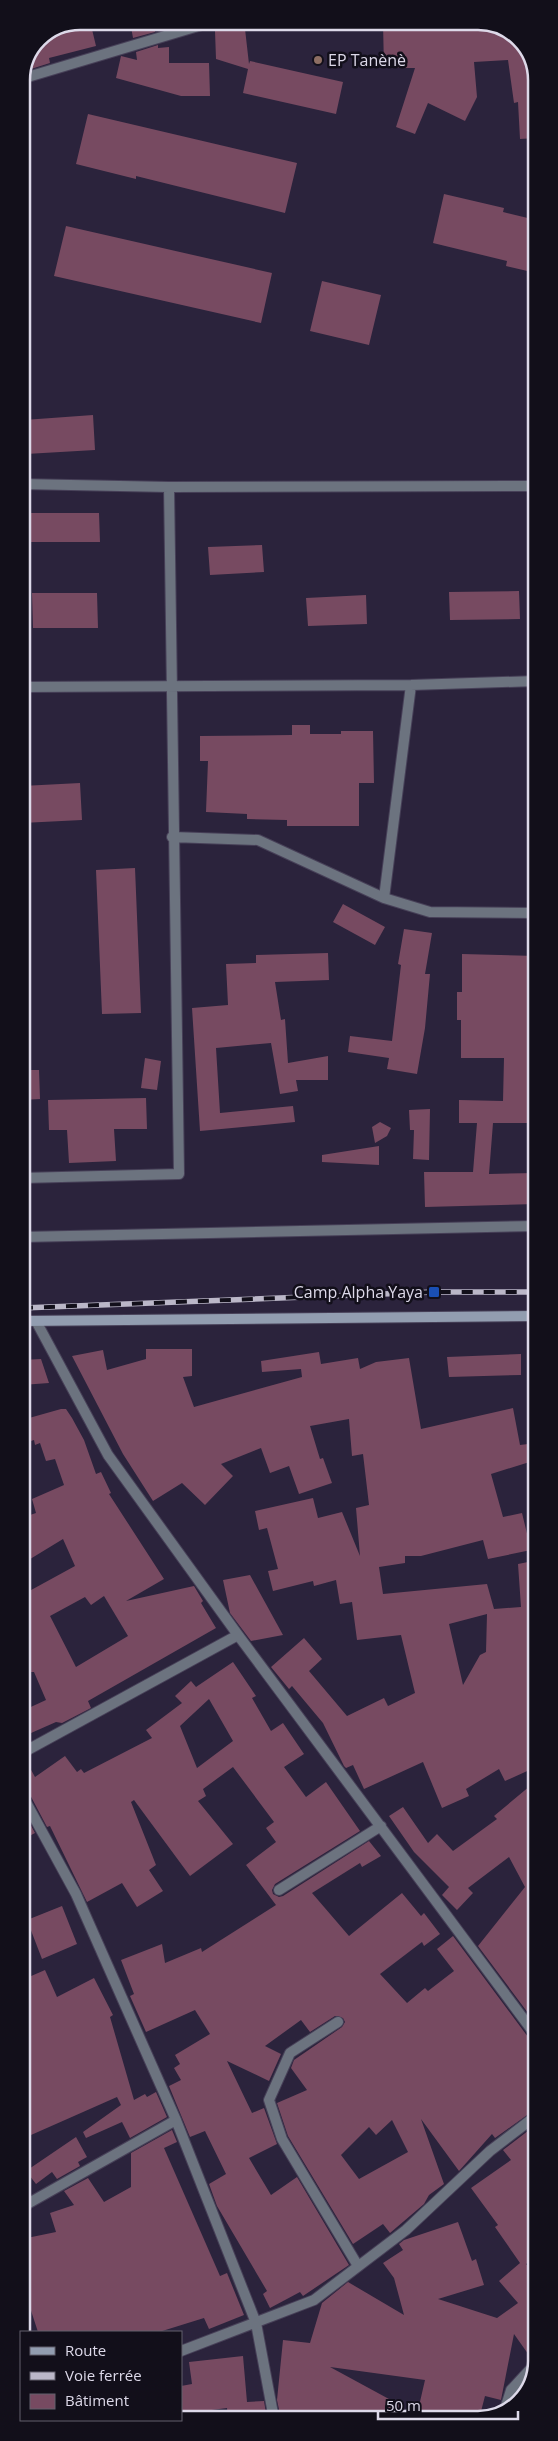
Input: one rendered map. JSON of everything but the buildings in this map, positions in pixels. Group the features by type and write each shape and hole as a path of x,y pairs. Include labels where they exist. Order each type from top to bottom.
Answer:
{"street":[{"path":"30,76 172,30"},
{"path":"30,484 169,487 528,486"},
{"path":"30,1178 179,1174 172,837 169,487"},
{"path":"30,687 528,681"},
{"path":"384,898 411,684"},
{"path":"172,837 258,840 384,898 430,912 528,913"},
{"path":"30,1237 528,1226"},
{"path":"30,1320 528,1316"},
{"path":"36,1320 108,1455 238,1635 528,2025"},
{"path":"30,1749 238,1635"},
{"path":"30,1810 76,1894 176,2120 256,2324 272,2411"},
{"path":"279,1890 380,1826"},
{"path":"338,2022 290,2053 269,2100 282,2139 358,2266"},
{"path":"30,2203 176,2120"},
{"path":"182,2351 256,2324 314,2300 406,2230 490,2151 528,2122"},
{"path":"508,2401 511,2390 526,2374"}],"railway":[{"path":"30,1308 434,1292 528,1292"}],"place":[{"name":"EP Tanènè","path":"318,60"},
{"name":"Camp Alpha Yaya","path":"434,1292"}]}
